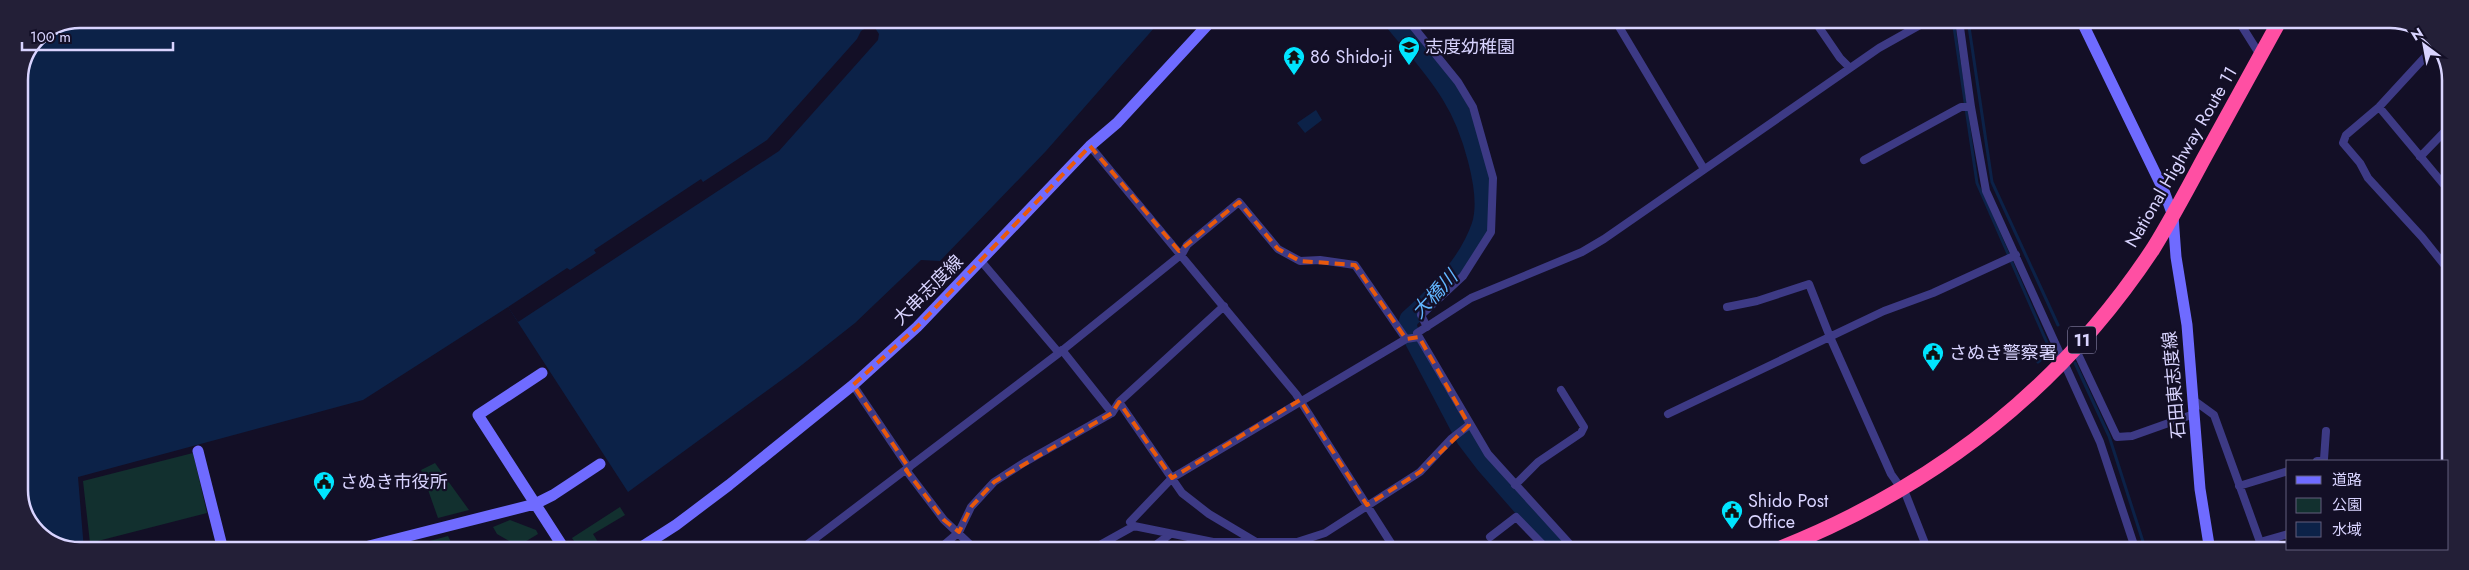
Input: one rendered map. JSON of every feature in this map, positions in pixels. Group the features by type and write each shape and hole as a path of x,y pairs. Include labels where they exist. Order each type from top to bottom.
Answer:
{"highway":[{"name":"National Highway Route 11","path":"1793,542 1853,516 1938,468 1999,422 2063,362 2141,266 2173,216 2275,28"}],"main road":[{"name":"大串志度線","path":"650,542 676,526 853,386 917,327 1090,146 1117,123 1205,28"},
{"name":"石田東志度線","path":"2085,28 2161,184 2173,216 2176,257 2186,325 2200,489 2209,542"},
{"path":"542,373 478,415 560,542"},
{"path":"198,451 221,542"},
{"path":"385,542 535,504 554,495 600,464"}],"street":[{"path":"1414,28 1458,82 1473,107 1494,178 1491,232 1463,276 1421,315 1427,327"},
{"path":"1620,28 1704,169"},
{"path":"1819,28 1840,58 1850,68"},
{"path":"1568,542 1488,454 1469,425 1417,333 1472,298 1582,252 1625,226 1850,68 1916,28"},
{"path":"1960,28 1971,107 1986,191 2100,442 2133,542"},
{"path":"2243,28 2260,55"},
{"path":"2432,49 2379,107 2346,136 2343,143 2360,163 2368,178 2441,261"},
{"path":"1864,160 1961,107 1971,107"},
{"path":"2379,107 2441,182"},
{"path":"2420,157 2441,135"},
{"path":"1090,146 1182,254 1300,400 1391,542"},
{"path":"811,542 1061,351 1182,254 1187,245 1239,202 1278,249 1300,261 1320,260 1355,265 1406,340"},
{"path":"1668,414 1830,337 2016,256"},
{"path":"981,261 1061,351 1112,413"},
{"path":"1727,307 1757,301 1809,284 1830,337 1892,474 1903,489 1924,542"},
{"path":"947,542 959,532 971,507 994,482 1025,462 1112,413 1119,402 1224,306"},
{"path":"1419,337 1406,340 1300,400 1172,478 1130,522 1134,526 1169,535 1214,542 1297,542 1325,533 1420,472 1451,439 1469,425"},
{"path":"2075,348 2117,437 2132,436 2194,414"},
{"path":"853,386 907,469 944,520 970,542"},
{"path":"1515,484 1538,462 1581,433 1584,427 1561,390"},
{"path":"2192,399 2214,415 2260,542 2286,535"},
{"path":"1119,402 1182,493 1209,514 1256,542"},
{"path":"2320,460 2324,459 2326,431"},
{"path":"2239,486 2286,472"},
{"path":"1490,537 1516,517 1540,542"},
{"path":"1105,542 1134,526"},
{"path":"1160,542 1169,535"}],"highlighted area":[{"path":"1090,146 1179,251 1239,202 1278,249 1300,261 1355,265 1406,339 1419,337 1469,425 1420,472 1367,505 1300,400 1172,478 1119,402 1112,413 994,482 971,507 959,532 944,520 906,470 909,468 853,385 917,327"}],"green space":[{"path":"193,453 207,513 90,542 83,481"},
{"path":"435,463 469,510 438,518 421,470"},
{"path":"620,507 625,515 593,534 598,542 575,542 572,538"},
{"path":"510,520 536,530 538,534 525,542 511,542 497,534 493,527"},
{"path":"448,536 451,542 426,542"}],"water":[{"path":"69,28 1154,28 1046,151 940,261 921,260 855,323 798,368 628,492 508,307 363,400 78,477 83,542 69,542 53,536 40,525 31,511 28,494 28,69 36,50 50,36 59,31"},
{"path":"1316,110 1322,120 1305,133 1297,123"}],"pier":[{"path":"866,28 875,28 879,34 878,40 779,151 518,322 508,307 567,268 570,270 596,253 594,250 701,179 703,182 767,140 857,39 861,31"}],"waterway":[{"name":"大橋川","path":"1400,28 1438,75 1458,108 1472,141 1484,195 1484,212 1481,226 1468,253 1451,277 1409,319 1407,327 1466,439 1485,464 1553,542"},
{"path":"1954,28 1977,183 2051,352 2038,362"},
{"path":"1969,28 1992,182 2058,325"},
{"path":"2075,363 2109,436 2143,542"}],"place":[{"name":"志度幼稚園","path":"1409,66"},
{"name":"86 Shido-ji","path":"1294,76"},
{"name":"さぬき警察署","path":"1933,372"},
{"name":"さぬき市役所","path":"324,501"},
{"name":"Shido Post Office","path":"1732,530"}]}
